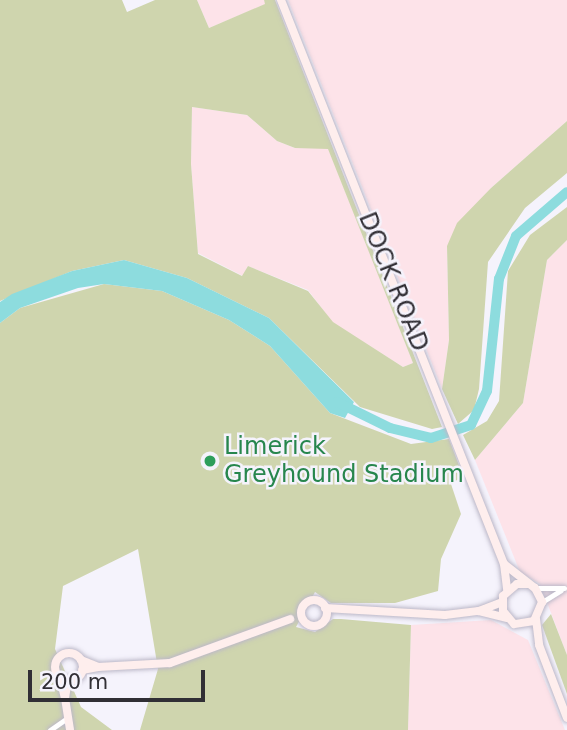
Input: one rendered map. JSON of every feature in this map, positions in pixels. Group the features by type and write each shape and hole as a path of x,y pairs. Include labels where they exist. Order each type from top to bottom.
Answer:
{"main road":[{"name":"DOCK ROAD","path":"281,0 457,440 504,564 507,590"},
{"name":"DOCK ROAD","path":"504,564 532,586"},
{"path":"507,618 502,602 507,590 532,586 542,602 536,620 539,645 567,718"},
{"path":"64,679 82,670 98,667 170,663 290,619 312,600 326,613"},
{"path":"290,619 316,626 326,613 341,610 445,615 479,611 502,602"},
{"path":"301,610 306,624"},
{"path":"479,611 523,625 539,645"},
{"path":"523,625 536,620"},
{"path":"70,730 64,679 55,667 60,656 71,653 98,667"},
{"path":"81,660 82,670"}],"street":[{"path":"532,586 564,588 542,602"},
{"path":"50,730 67,718"}],"shaded area":[{"path":"197,0 264,0 266,4 209,28"},
{"path":"288,0 567,0 567,121 491,188 447,246 449,340 442,389"},
{"path":"192,107 247,115 277,141 295,148 328,148 413,363 403,367 332,322 308,290 248,266 243,276 198,253 191,164"},
{"path":"567,240 567,655 540,584 520,572 475,460 523,403 547,260"},
{"path":"491,620 528,640 565,730 408,730 411,625"}],"green space":[{"path":"0,0 122,0 127,12 155,0 197,0 209,28 265,4 264,0 275,0 442,427 432,429 360,407 269,318 187,278 124,260 72,271 0,301","holes":["192,107 247,115 277,141 295,148 328,149 413,363 403,367 333,322 308,291 248,266 242,276 198,254 191,164"]},
{"path":"567,121 567,173 525,208 488,262 479,389 474,410 458,424 442,389 449,340 447,246 457,223 491,188"},
{"path":"567,207 567,240 547,260 523,403 475,460 463,435 487,421 499,401 508,271 530,235"},
{"path":"104,284 162,291 229,320 270,346 330,413 411,444 449,439 463,476 451,484 461,514 441,559 438,591 395,603 331,603 315,592 296,627 315,632 333,619 411,625 408,730 140,730 158,669 138,549 63,586 55,649 81,707 112,730 0,730 0,323 20,308"},
{"path":"551,614 567,655 567,694 542,625"}],"water":[{"path":"124,260 187,278 269,318 354,402 345,418 330,413 270,346 229,320 162,291 104,284 78,288 20,308 0,323 0,302 12,294 72,271"}],"waterway":[{"path":"337,402 390,428 431,438 471,425 487,391 499,279 516,236 567,192"}],"place":[{"name":"Limerick Greyhound Stadium","path":"210,461"}]}
